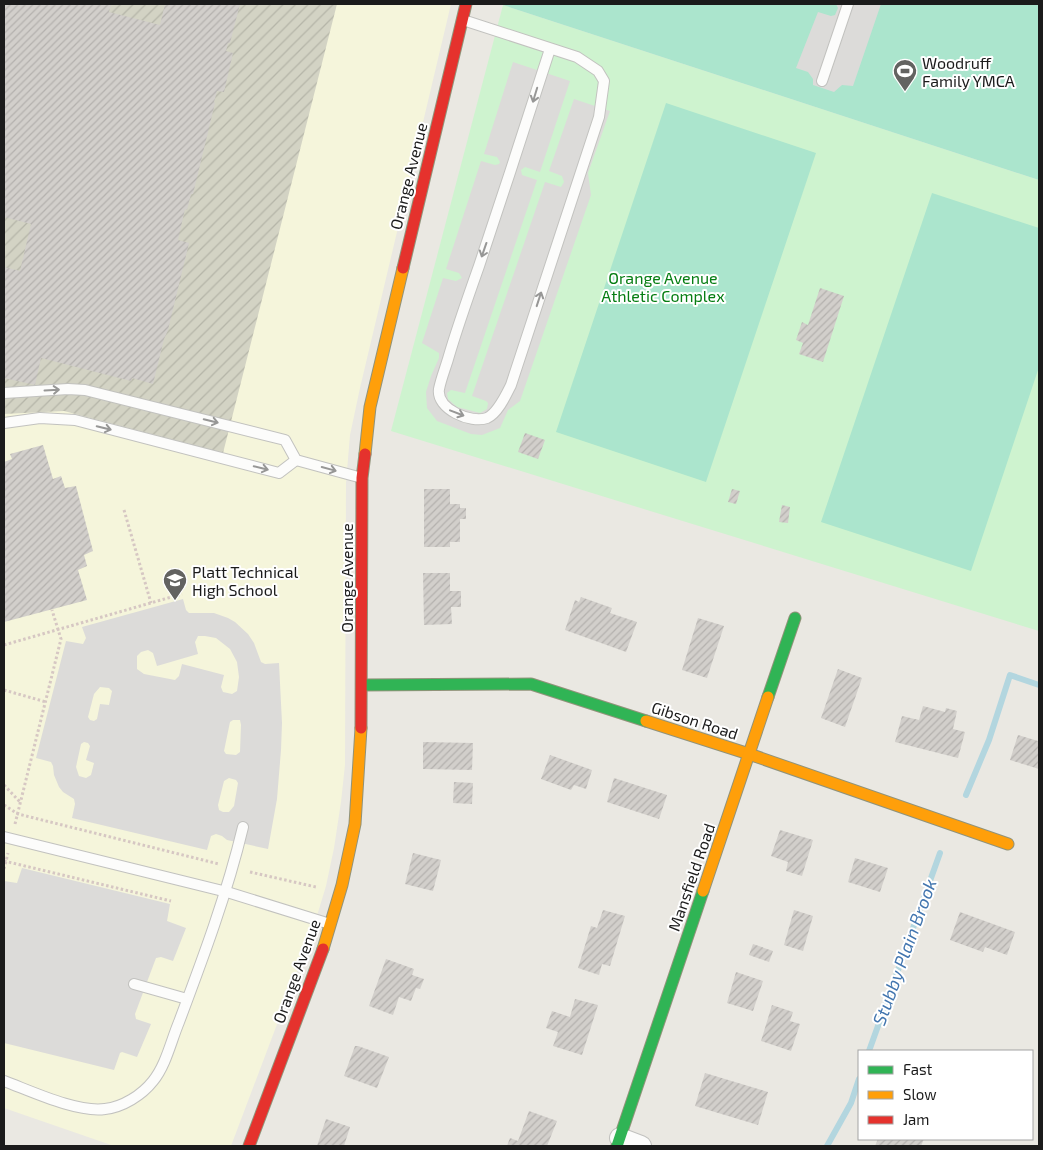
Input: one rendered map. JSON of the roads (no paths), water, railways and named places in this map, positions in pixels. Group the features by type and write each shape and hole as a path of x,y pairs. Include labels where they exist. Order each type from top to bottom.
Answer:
{"street":[{"name":"Orange Avenue","path":"249,1146 331,924 342,886 355,824 360,758 362,685 362,478 370,407 466,4"},
{"name":"Mansfield Road","path":"618,1142 795,618"},
{"name":"Gibson Road","path":"362,685 531,684 749,754 1008,844"},
{"path":"618,1142 641,1146"}],"lane":[{"path":"822,81 848,4"},
{"path":"462,20 577,57 598,71 604,82 599,117 511,385 493,413 487,418 474,420 448,409 439,399 439,389 454,338 550,49"},
{"path":"4,393 68,389 86,390 117,397 286,440 296,460 362,478"},
{"path":"4,423 40,418 75,420 279,473 296,460"},
{"path":"4,1081 82,1108 105,1109 117,1106 144,1091 159,1072 188,999 226,892 243,827"},
{"path":"4,837 226,892 331,924"},
{"path":"134,984 188,999"}],"waterway":[{"name":"Stubby Plain Brook","path":"966,795 989,740 1010,675 1039,685"},
{"name":"Stubby Plain Brook","path":"869,1050 940,853"},
{"name":"Stubby Plain Brook","path":"827,1146 851,1103 858,1082"}],"place":[{"name":"Woodruff Family YMCA","path":"905,92"},
{"name":"Platt Technical High School","path":"175,601"}],"park label":[{"name":"Orange Avenue Athletic Complex","path":"663,286"}]}
